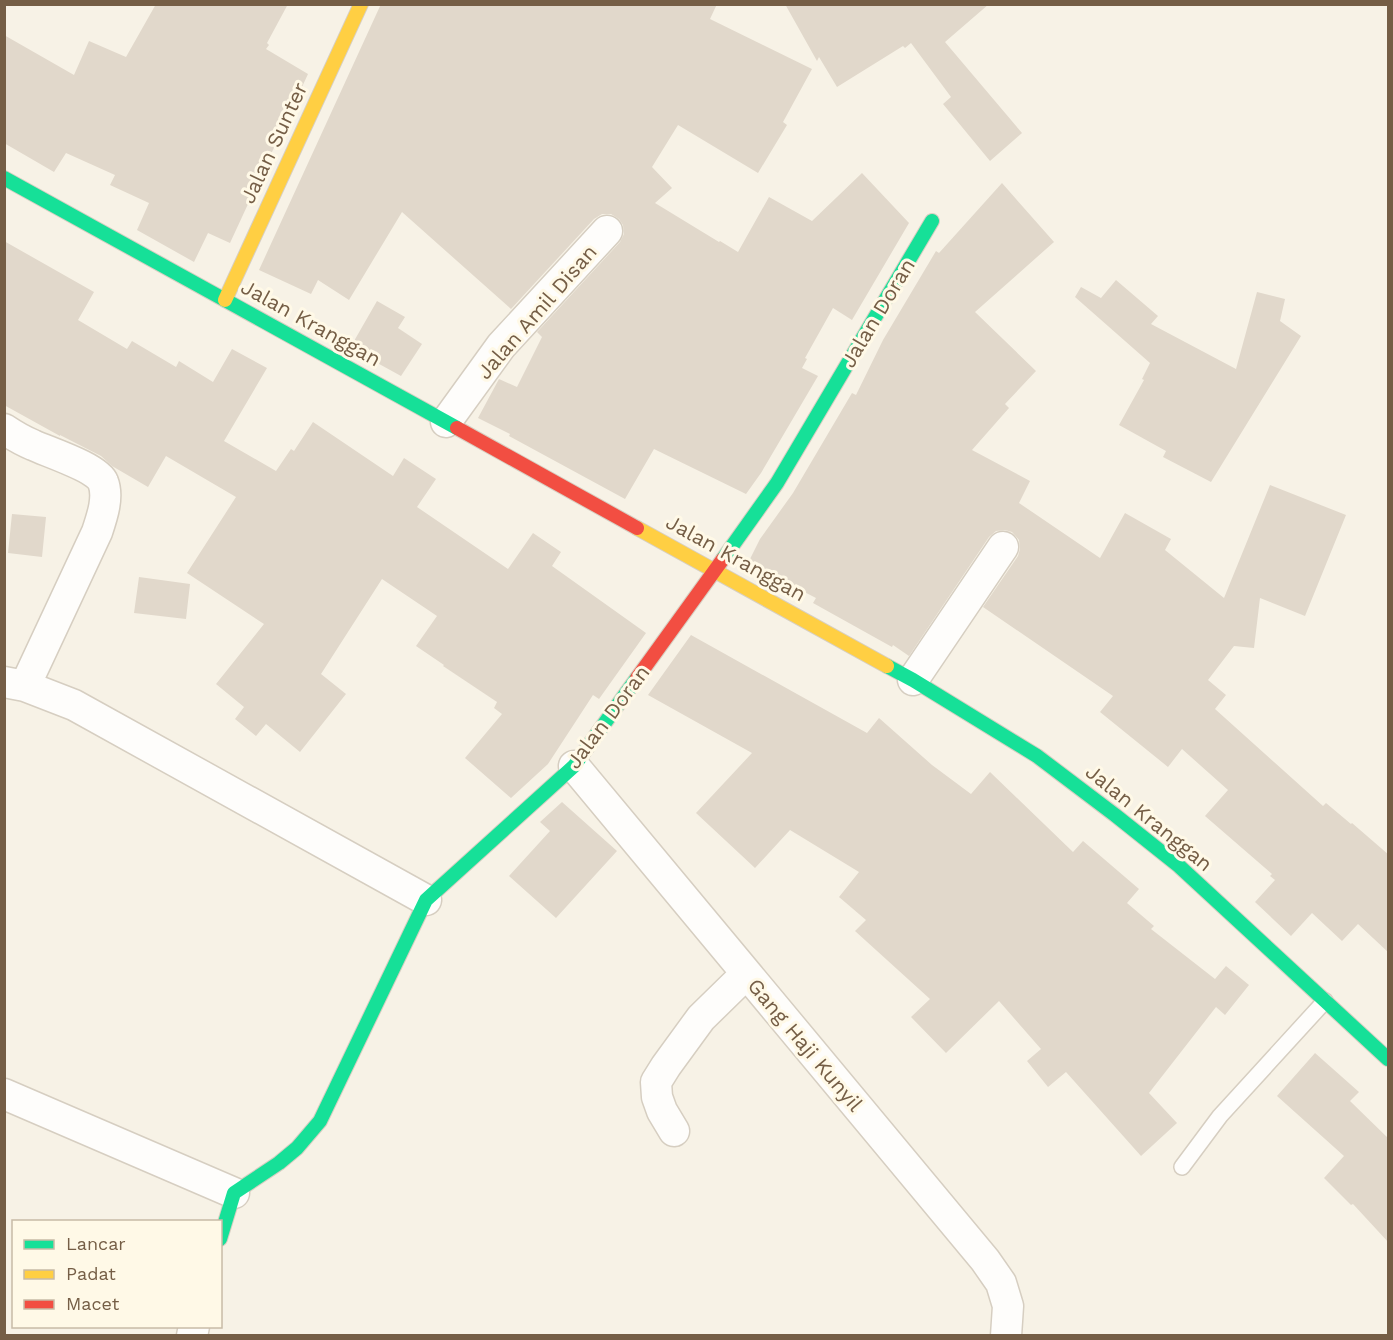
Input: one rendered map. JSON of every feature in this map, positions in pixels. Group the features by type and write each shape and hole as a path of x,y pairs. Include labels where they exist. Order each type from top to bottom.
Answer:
{"main road":[{"name":"Jalan Sunter","path":"225,300 361,4"},
{"name":"Jalan Kranggan","path":"4,178 913,680 1037,756 1115,814 1186,873 1389,1059"},
{"name":"Jalan Doran","path":"234,1194 297,1148 320,1121 426,900 574,766 777,483 932,221"},
{"path":"222,1233 234,1194"}],"street":[{"name":"Jalan Amil Disan","path":"446,422 501,346 607,231"},
{"path":"4,429 31,444 93,471 103,481 105,495 104,512 97,532 15,684 74,705 426,900"},
{"path":"913,680 1002,547"},
{"name":"Gang Haji Kunyil","path":"574,766 985,1260 1001,1283 1008,1306 1006,1335"},
{"path":"674,1131 662,1111 657,1096 656,1082 701,1018 746,974"},
{"path":"4,1094 234,1194"}],"lane":[{"path":"1182,1167 1220,1116 1325,1001"}],"building":[{"path":"156,4 288,4 266,49 308,74 230,243 208,233 194,262 137,230 149,203 110,185 115,175 66,153 54,172 4,143 4,35 74,75 89,41 126,57"},
{"path":"381,4 717,4 710,19 812,69 783,122 787,125 758,173 678,125 652,167 672,188 655,203 738,252 769,197 812,221 862,173 909,223 852,320 833,308 805,358 807,359 802,368 818,376 761,473 746,494 654,449 625,499 478,418 499,379 517,387 542,337 537,332 620,242 624,234 623,225 611,214 602,214 594,219 511,309 402,212 349,300 318,280 311,294 259,270"},
{"path":"785,4 989,4 945,42 1022,133 990,161 943,104 951,97 911,43 837,87 819,57 817,61"},
{"path":"1002,183 1054,242 975,312 1036,371 1005,404 1009,408 972,450 1030,481 1019,503 1100,558 1125,513 1171,539 1165,550 1224,598 1270,485 1346,515 1305,616 1260,598 1254,648 1234,646 1208,680 1226,695 1215,709 1323,806 1326,803 1389,855 1389,953 1358,924 1342,941 1312,913 1291,936 1255,902 1275,880 1270,876 1272,874 1205,816 1228,790 1182,749 1168,767 1100,712 1113,696 983,607 1018,556 1019,540 1012,532 996,531 989,537 909,656 893,645 892,647 813,603 816,598 748,563 760,539 793,493 852,393 856,395 883,340 936,251 939,253"},
{"path":"4,241 94,292 78,320 127,349 132,341 176,367 179,361 213,382 232,349 267,368 224,441 276,471 291,449 294,451 313,422 393,476 404,458 436,479 417,507 508,569 533,533 561,552 552,566 646,633 599,699 593,695 548,764 511,798 465,758 502,714 494,708 497,702 416,646 437,616 382,579 321,674 346,694 300,752 266,724 256,736 235,719 244,707 216,684 264,624 187,573 236,497 166,456 148,487 112,466 101,456 4,405"},
{"path":"1116,280 1158,316 1151,324 1236,369 1257,292 1285,299 1280,321 1301,336 1211,482 1163,457 1166,451 1119,425 1144,380 1142,379 1150,363 1075,297 1081,287 1101,298"},
{"path":"377,301 405,317 398,328 422,344 401,376 350,348"},
{"path":"12,514 46,517 42,557 8,553"},
{"path":"139,577 190,584 186,619 134,613"},
{"path":"691,635 867,733 879,718 932,765 971,794 990,772 1073,852 1083,841 1139,889 1127,903 1154,926 1151,929 1215,979 1226,966 1249,985 1225,1015 1216,1007 1149,1093 1177,1123 1141,1156 1066,1072 1048,1087 1027,1061 1041,1049 999,1001 946,1053 911,1017 930,999 855,931 866,920 839,897 859,872 790,830 755,868 696,813 752,753 648,695"},
{"path":"562,802 617,851 556,918 509,876 550,831 540,822"},
{"path":"1315,1053 1359,1092 1350,1101 1389,1139 1389,1243 1353,1204 1351,1205 1324,1178 1344,1156 1277,1096"}],"traffic: fast":[{"path":"4,178 457,428"},
{"path":"723,559 777,483 932,221"},
{"path":"887,666 1037,756 1115,815 1179,866 1388,1059"},
{"path":"222,1232 234,1193 297,1148 320,1121 426,900 574,766 637,678"}],"traffic: slow":[{"path":"225,300 361,4"},
{"path":"637,528 887,666"}],"traffic: jam":[{"path":"457,428 637,528"},
{"path":"637,678 723,559"}]}
